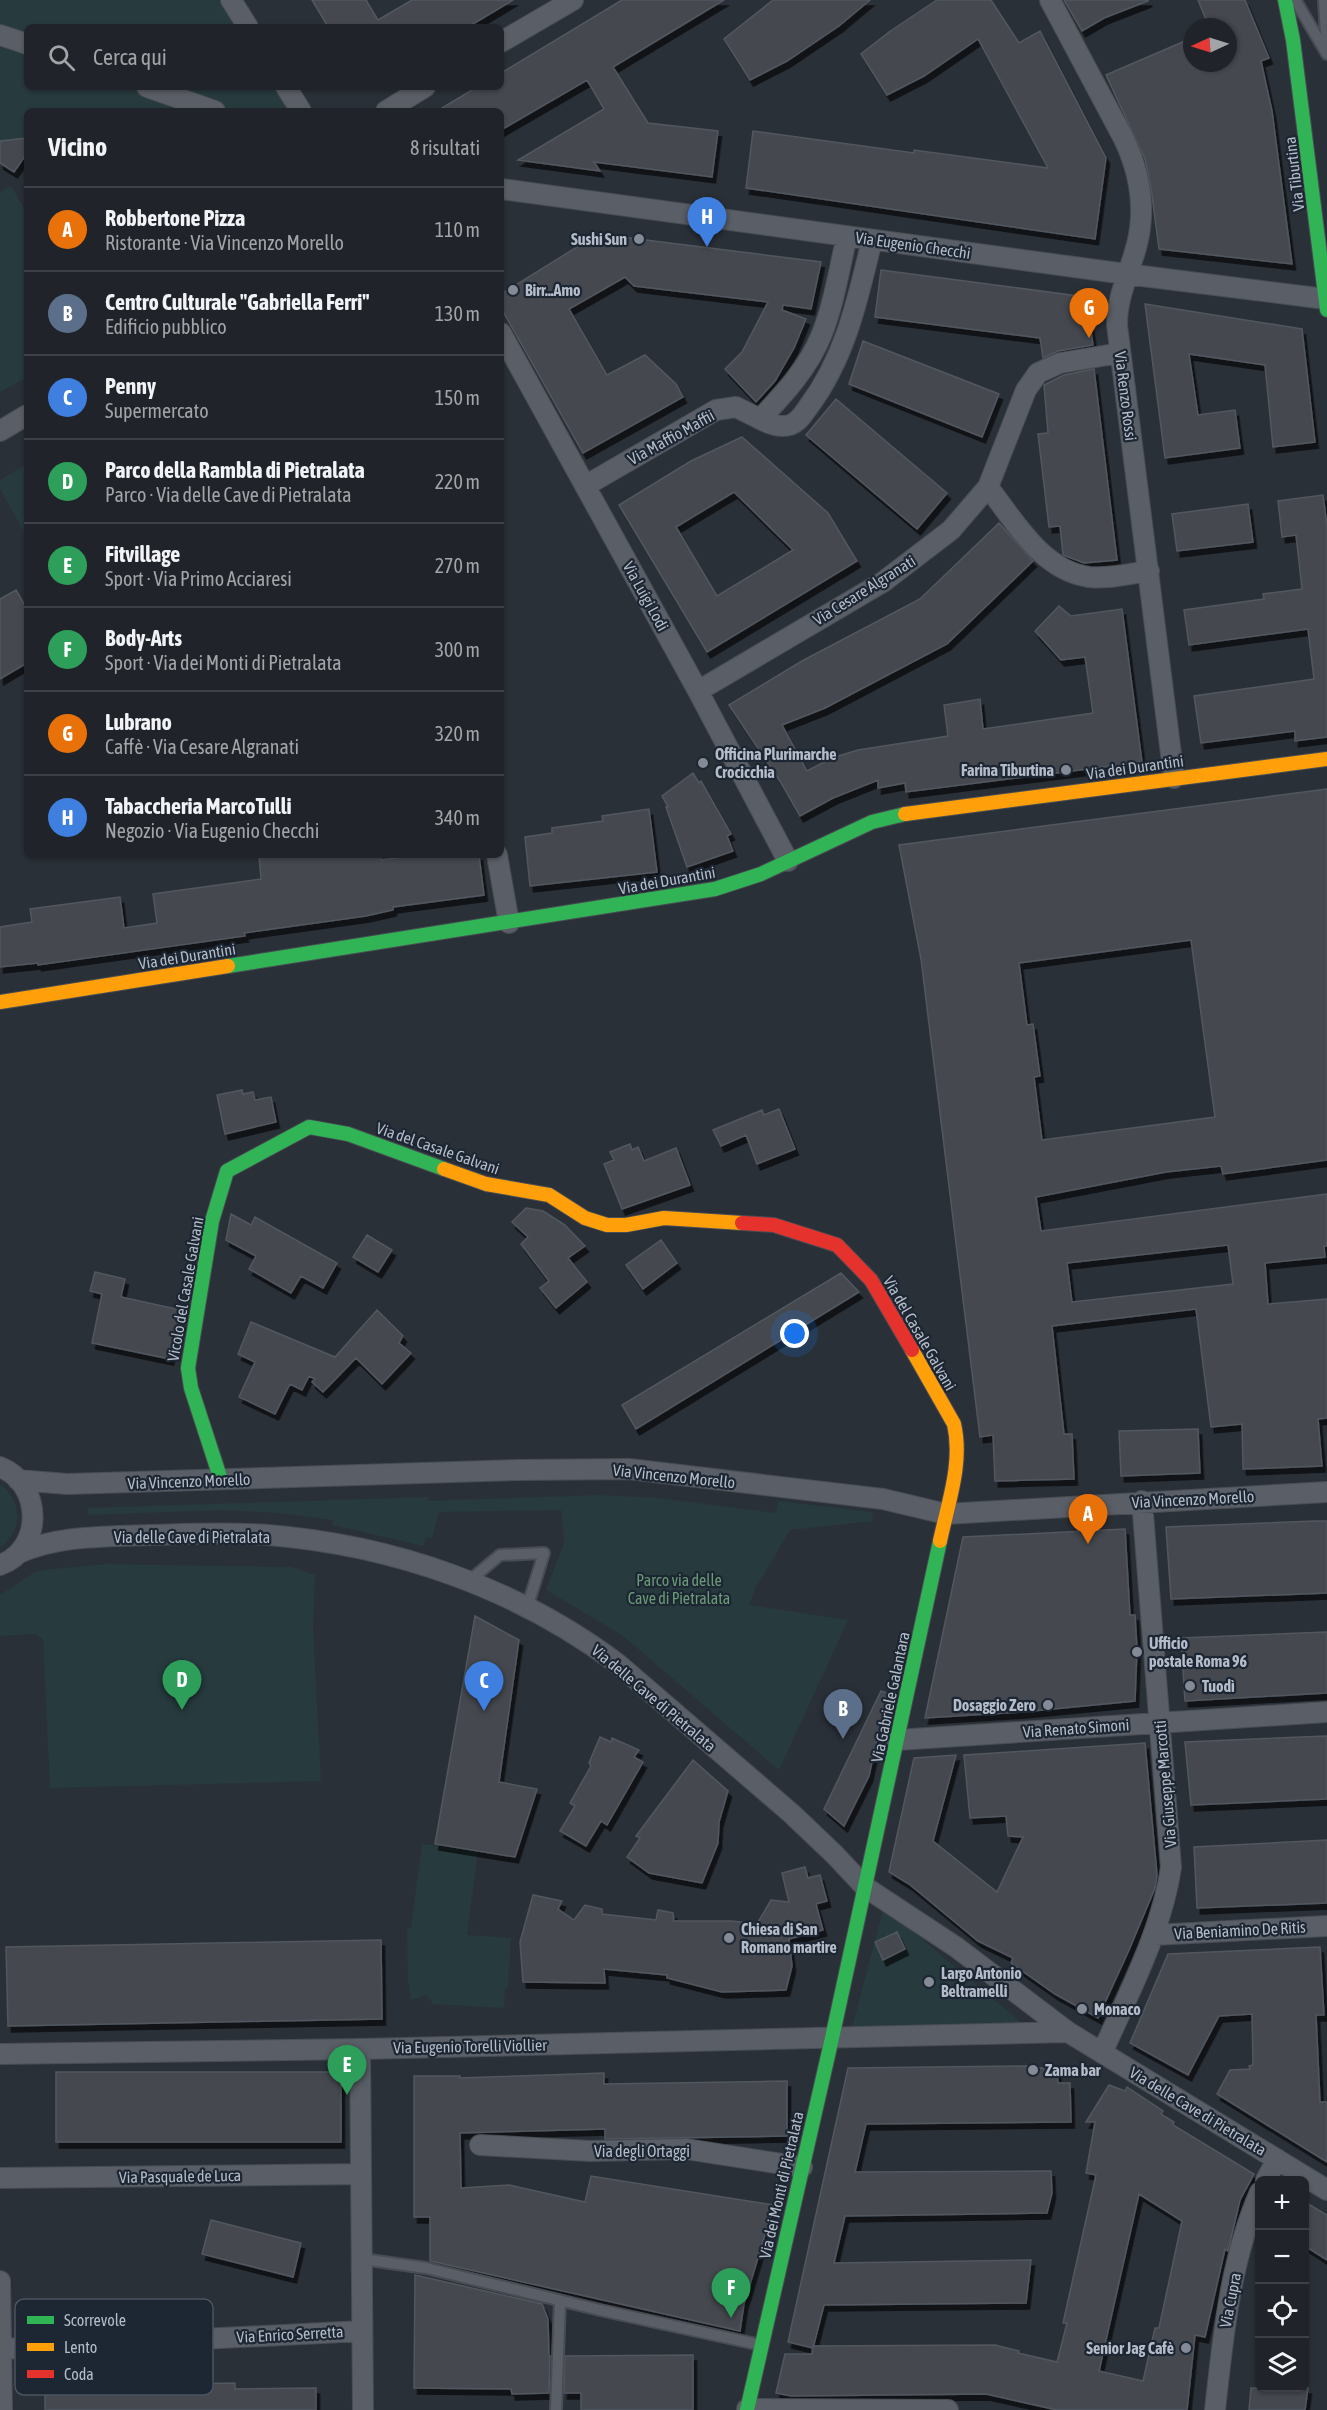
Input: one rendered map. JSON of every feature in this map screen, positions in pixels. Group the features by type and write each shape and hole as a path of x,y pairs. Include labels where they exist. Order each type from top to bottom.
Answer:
{"street":[{"path":"231,0 246,24"},
{"path":"504,40 573,0"},
{"name":"Via Renzo Rossi","path":"1050,0 1124,139 1135,165 1140,193 1141,223 1137,246 1126,274 1117,314 1174,778"},
{"name":"Via Tiburtina","path":"1285,0 1293,40 1326,304"},
{"path":"0,35 24,43"},
{"path":"156,90 206,108"},
{"path":"288,90 299,108"},
{"path":"391,108 420,90"},
{"name":"Via Eugenio Checchi","path":"504,189 1126,274 1326,304"},
{"path":"760,418 795,380 817,346 829,312 847,236"},
{"name":"Via Maffio Maffii","path":"585,486 716,411 736,407 776,426 793,423 803,415 824,384 848,332 872,240"},
{"name":"Via Luigi Lodi","path":"504,338 698,691 788,861"},
{"name":"Via Cesare Algranati","path":"698,691 894,574 951,530 988,487 1026,390 1038,372 1059,363 1120,353"},
{"path":"0,431 24,417"},
{"path":"988,487 1034,545 1069,572 1101,578 1149,571"},
{"name":"Via dei Durantini","path":"0,1002 725,887 788,861 853,828 895,814 1327,759"},
{"path":"498,858 509,923"},
{"name":"Via del Casale Galvani","path":"227,1171 309,1127 348,1134 486,1184 549,1195 585,1218 607,1225 626,1225 664,1218 774,1225 837,1245 871,1280 954,1424 958,1441 946,1514"},
{"name":"Vicolo del Casale Galvani","path":"221,1480 191,1388 188,1368 212,1221 227,1171"},
{"name":"Via Vincenzo Morello","path":"6,1470 67,1484 519,1470 629,1469 883,1499 946,1514 1327,1492"},
{"path":"6,1470 32,1502 34,1520 29,1538 19,1553"},
{"name":"Via Giuseppe Marcotti","path":"1102,2053 1153,1935 1164,1903 1171,1867 1142,1502"},
{"name":"Via Gabriele Galantara","path":"865,1887 946,1514"},
{"name":"Via delle Cave di Pietralata","path":"0,1565 39,1544 69,1539 169,1535 266,1535 311,1540 383,1553 428,1565 527,1608 590,1643 618,1664 792,1814 865,1887"},
{"name":"Via Renato Simoni","path":"897,1740 1327,1712"},
{"path":"865,1887 956,1947 1068,2032 832,2038 865,1887"},
{"name":"Via Beniamino De Ritis","path":"1153,1935 1327,1926"},
{"name":"Via delle Cave di Pietralata","path":"1068,2032 1327,2190"},
{"name":"Via Eugenio Torelli Viollier","path":"0,2054 360,2049 832,2038"},
{"name":"Via dei Monti di Pietralata","path":"747,2409 832,2038"},
{"path":"360,2049 363,2410"},
{"name":"Via degli Ortaggi","path":"480,2145 590,2151 686,2149 802,2168"},
{"path":"1268,2176 1277,2159"},
{"name":"Via Pasquale de Luca","path":"0,2178 361,2174"},
{"name":"Via Cupra","path":"1215,2410 1232,2289 1249,2219 1255,2204"},
{"path":"0,2281 2,2410"},
{"name":"Via Enrico Serretta","path":"213,2338 362,2331"},
{"name":"Via Enrico Serretta","path":"2,2349 15,2348"},
{"path":"747,2409 948,2410"}],"lane":[{"path":"1296,0 1327,55"},
{"path":"1324,0 1327,55"},
{"path":"468,1581 500,1555 544,1553 527,1608"},
{"path":"362,2259 426,2268 560,2301 761,2345"},
{"path":"556,2410 560,2301"}],"green space":[{"path":"0,0 223,0 238,24 24,24 24,90 281,90 293,108 24,108 24,138 0,141"},
{"path":"11,186 24,208 24,379 0,392 0,192"},
{"path":"24,466 24,532 0,489 0,480"},
{"path":"0,1484 13,1498 17,1516 13,1533 0,1547"},
{"name":"Parco via delle Cave di Pietralata","path":"598,1495 658,1498 776,1513 778,1501 872,1512 873,1521 790,1530 755,1589 749,1605 848,1620 779,1770 622,1635 546,1590 564,1543 561,1510 439,1512 432,1538 427,1537 423,1546 333,1525 333,1520 279,1513 222,1510 88,1515 88,1508 428,1497 429,1501"},
{"path":"107,1564 292,1567 315,1575 313,1628 321,1781 50,1788 43,1639 36,1634 0,1636 0,1595 35,1572"},
{"path":"422,1844 478,1851 467,1935 511,1938 508,1988 505,1988 504,2008 433,2004 426,1995 411,2000 408,1981 407,1929 411,1928"},
{"path":"884,1907 1024,2025 851,2031"}],"building":[{"path":"312,0 366,0 378,20 412,0 513,0 473,24 326,24"},
{"path":"622,0 724,0 613,67 648,123 718,131 712,177 594,162 600,171 518,160 604,109 587,80 504,128 504,108 442,108 472,90 504,90 504,71"},
{"path":"773,0 870,0 839,26 787,61 750,80 724,39"},
{"path":"937,0 991,0 1019,43 1040,31 1106,158 1095,239 746,188 753,131 1048,168 978,39 924,76 887,95 861,54"},
{"path":"1064,0 1148,1 1104,18 1082,31"},
{"path":"1198,0 1245,0 1269,58 1261,61 1272,111 1292,264 1159,249 1145,159 1106,75 1183,42 1183,72 1237,72 1237,18 1205,18"},
{"path":"24,138 24,157 14,172 0,163 0,141"},
{"path":"598,234 821,262 811,309 783,305 782,310 806,319 794,348 775,381 756,402 725,369 742,352 768,302 634,286 625,277 569,309 607,375 645,355 676,384 683,397 583,453 504,313 504,292"},
{"path":"881,270 1086,297 1093,345 1058,351 1043,358 1040,338 875,317"},
{"path":"1145,304 1302,329 1315,442 1273,447 1265,365 1189,354 1198,415 1235,410 1240,448 1165,458"},
{"path":"863,341 999,394 982,437 849,384"},
{"path":"1094,369 1117,560 1084,563 1063,555 1060,526 1049,527 1038,434 1048,433 1044,385 1064,375"},
{"path":"836,399 947,493 917,529 806,435"},
{"path":"742,437 828,513 857,561 707,652 619,505 691,461","holes":["734,492 793,550 717,596 676,527"]},
{"path":"1323,495 1327,526 1327,737 1295,741 1295,731 1201,743 1194,696 1314,679 1308,629 1189,645 1184,610 1264,599 1263,594 1302,589 1296,535 1282,537 1278,501"},
{"path":"1248,504 1253,542 1177,551 1172,514"},
{"path":"999,523 1033,561 947,644 825,708 782,725 807,771 832,758 858,750 948,736 944,705 980,699 983,729 1093,713 1085,657 1061,660 1035,631 1059,606 1071,616 1122,609 1142,762 906,792 905,783 878,788 878,780 833,798 800,816 729,705 802,661 920,599"},
{"path":"16,590 24,604 24,665 0,679 0,599"},
{"path":"693,773 699,783 701,781 731,834 727,836 733,851 687,867 666,807 668,807 662,796"},
{"path":"1327,789 1327,1160 1223,1174 1221,1166 1166,1172 1036,1197 1041,1231 1327,1194 1325,1257 1265,1263 1268,1304 1327,1299 1327,1418 1318,1419 1322,1466 1243,1469 1242,1424 1211,1427 1196,1309 1052,1326 1064,1434 1072,1434 1074,1479 995,1481 993,1435 980,1437 921,959 899,845","holes":["1191,940 1215,1117 1042,1140 1034,1077 1040,1076 1033,1024 1027,1025 1019,963","1228,1245 1233,1284 1072,1302 1067,1263"]},
{"path":"649,809 657,872 530,886 525,837 552,833 552,828 603,821 602,816"},
{"path":"259,858 381,858 381,860 479,858 484,895 393,907 393,910 366,916 244,933 245,936 38,965 38,963 0,967 0,927 32,922 30,909 120,897 124,928 157,923 153,894 261,879"},
{"path":"242,1090 243,1094 253,1092 255,1100 271,1097 276,1122 225,1134 217,1095"},
{"path":"779,1109 795,1149 757,1164 746,1135 721,1146 713,1130 762,1110 764,1115"},
{"path":"630,1144 632,1150 638,1147 644,1161 676,1148 690,1185 622,1209 604,1164 614,1160 610,1152"},
{"path":"526,1208 543,1211 565,1225 585,1246 568,1258 587,1282 556,1308 540,1288 549,1281 521,1244 528,1237 512,1222"},
{"path":"231,1214 251,1225 255,1217 337,1263 323,1288 301,1276 291,1293 249,1269 256,1256 226,1240"},
{"path":"367,1235 392,1250 378,1272 353,1257"},
{"path":"661,1240 677,1263 643,1289 626,1265"},
{"path":"95,1272 125,1279 121,1297 181,1310 170,1359 92,1343 102,1294 90,1291"},
{"path":"841,1273 859,1292 636,1429 622,1405"},
{"path":"377,1310 403,1336 399,1343 411,1353 382,1384 356,1358 323,1392 312,1382 315,1379 309,1376 302,1390 290,1384 275,1414 239,1397 255,1362 238,1354 251,1322 335,1357"},
{"path":"1198,1429 1200,1473 1121,1476 1119,1431"},
{"path":"1327,1521 1327,1593 1171,1599 1166,1527"},
{"path":"1125,1529 1130,1615 1135,1615 1137,1648 1135,1701 1022,1712 925,1718 963,1537"},
{"path":"475,1616 519,1640 499,1782 537,1789 515,1857 435,1844"},
{"path":"1327,1632 1327,1693 1185,1701 1181,1638"},
{"path":"881,1691 887,1693 869,1776 844,1826 824,1809"},
{"path":"1327,1736 1327,1799 1191,1805 1185,1742"},
{"path":"600,1737 611,1742 612,1738 639,1750 634,1757 643,1762 607,1825 601,1821 586,1846 560,1831 575,1806 570,1803 591,1766 589,1763"},
{"path":"1145,1743 1157,1875 1155,1888 1098,2018 1055,1994 1011,1963 1013,1958 978,1941 909,1884 889,1872 914,1758 956,1755 933,1841 997,1892 1023,1837 1008,1836 1006,1816 970,1818 964,1755"},
{"path":"693,1760 728,1791 719,1822 718,1843 702,1883 649,1873 627,1857 640,1838 636,1836"},
{"path":"1327,1840 1327,1903 1197,1908 1194,1847"},
{"path":"805,1867 808,1878 820,1875 827,1901 816,1904 823,1930 789,1939 792,1966 786,1990 722,1992 667,1978 667,1975 604,1969 605,1983 523,1982 520,1942 533,1895 562,1901 558,1909 574,1920 585,1905 602,1909 602,1914 656,1920 658,1910 673,1913 674,1921 732,1921 757,1924 771,1900 789,1902 782,1873"},
{"path":"897,1932 905,1949 883,1960 875,1942"},
{"path":"381,1940 382,2019 8,2026 6,1947"},
{"path":"1320,1947 1324,2015 1316,2015 1320,2102 1327,2102 1327,2162 1217,2094 1230,2070 1250,2069 1249,2066 1253,2065 1252,2014 1219,2016 1188,2075 1130,2043 1168,1954"},
{"path":"1026,2066 1057,2070 1058,2083 1070,2083 1071,2122 866,2124 855,2172 1051,2171 1052,2193 1047,2213 845,2216 834,2263 1031,2260 1026,2303 824,2305 813,2348 788,2342 848,2068"},
{"path":"56,2072 341,2072 341,2142 56,2142"},
{"path":"604,2073 604,2084 787,2081 787,2136 605,2139 605,2129 460,2133 461,2188 509,2185 585,2202 591,2176 774,2205 744,2304 740,2331 430,2261 430,2217 414,2217 414,2076 460,2076 460,2078"},
{"path":"1109,2085 1125,2091 1127,2087 1163,2111 1161,2114 1174,2122 1173,2125 1254,2174 1240,2200 1228,2251 1225,2249 1205,2337 1195,2335 1187,2410 1057,2410 986,2394 791,2396 776,2393 785,2354 812,2354 813,2346 995,2345 1057,2362 1067,2323 1063,2323 1096,2175 1086,2173 1095,2122 1086,2122","holes":["1139,2194 1182,2221 1159,2328 1155,2328 1143,2381 1099,2371"]},
{"path":"1309,2204 1327,2215 1327,2260 1309,2249"},
{"path":"211,2220 301,2243 293,2277 202,2254"},
{"path":"415,2275 542,2304 548,2319 549,2393 512,2394 511,2389 414,2388"},
{"path":"693,2355 693,2410 581,2410 581,2393 564,2393 565,2356"},
{"path":"213,2383 235,2383 235,2389 316,2388 316,2410 45,2410 45,2395 213,2395"},
{"path":"1251,2388 1255,2388 1255,2392 1307,2392 1305,2410 1249,2410"}],"traffic: fast":[{"path":"1285,0 1293,40 1327,310"},
{"path":"228,966 715,889 761,874 872,822 905,814"},
{"path":"221,1480 191,1388 188,1368 212,1221 227,1171 309,1127 348,1134 444,1169"},
{"path":"747,2410 832,2038 940,1541"}],"traffic: slow":[{"path":"905,814 1327,759"},
{"path":"0,1002 228,966"},
{"path":"444,1169 486,1184 549,1195 585,1218 607,1225 626,1225 664,1218 742,1223"},
{"path":"912,1350 954,1424 956,1468 940,1541"}],"traffic: jam":[{"path":"742,1223 774,1225 837,1245 871,1280 912,1350"}],"place":[{"name":"Sushi Sun","path":"639,239"},
{"name":"Tabaccheria MarcoTulli","path":"707,247"},
{"name":"Birr...Amo","path":"513,290"},
{"name":"Lubrano","path":"1089,338"},
{"name":"Officina Plurimarche Crocicchia","path":"703,763"},
{"name":"Farina Tiburtina","path":"1066,770"},
{"name":"Robbertone Pizza","path":"1088,1544"},
{"name":"Ufficio postale Roma 96","path":"1137,1652"},
{"name":"Tuodì","path":"1190,1686"},
{"name":"Dosaggio Zero","path":"1048,1705"},
{"name":"Parco della Rambla di Pietralata","path":"182,1710"},
{"name":"Penny","path":"484,1711"},
{"name":"Centro Culturale \"Gabriella Ferri\"","path":"843,1739"},
{"name":"Chiesa di San Romano martire","path":"729,1938"},
{"name":"Largo Antonio Beltramelli","path":"929,1982"},
{"name":"Monaco","path":"1082,2009"},
{"name":"Zama bar","path":"1033,2070"},
{"name":"Fitvillage","path":"347,2095"},
{"name":"Body-Arts","path":"731,2318"},
{"name":"Senior Jag Cafè","path":"1186,2348"}]}
